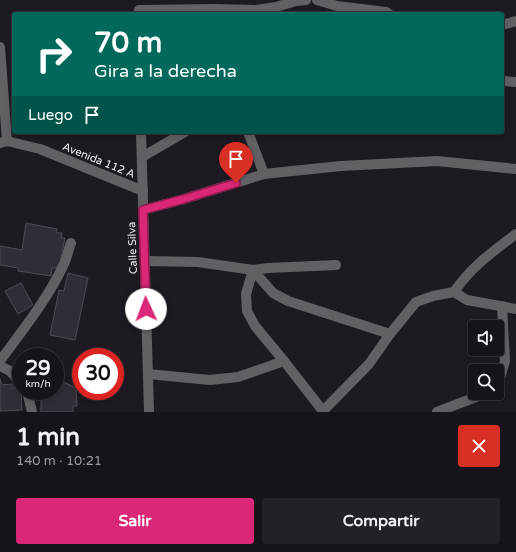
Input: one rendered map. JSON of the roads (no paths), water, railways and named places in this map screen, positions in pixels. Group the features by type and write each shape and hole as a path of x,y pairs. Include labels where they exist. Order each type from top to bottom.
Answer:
{"street":[{"path":"139,8 256,10 306,0"},
{"path":"317,0 337,6 386,12"},
{"path":"504,24 516,21"},
{"path":"0,47 4,142"},
{"path":"504,81 516,82"},
{"name":"Calle Silva","path":"141,134 149,412"},
{"path":"142,157 182,134"},
{"path":"249,134 264,174"},
{"name":"Avenida 112 A","path":"4,142 40,149 143,190"},
{"path":"143,210 264,174 341,166 437,161 516,169"},
{"path":"253,270 246,294 247,311 255,326 284,360 322,412 369,364 390,334 416,302 433,296 454,292 475,266 516,234"},
{"path":"0,361 52,287 64,265 70,243"},
{"path":"145,261 198,262 253,270 260,268 336,265"},
{"path":"253,270 273,293 288,301 390,334"},
{"path":"454,292 467,300 516,309"},
{"path":"502,306 504,364"},
{"path":"148,374 210,380 238,377 284,360"},
{"path":"0,366 12,373"},
{"path":"29,400 32,412"},
{"path":"437,412 468,400"}]}
